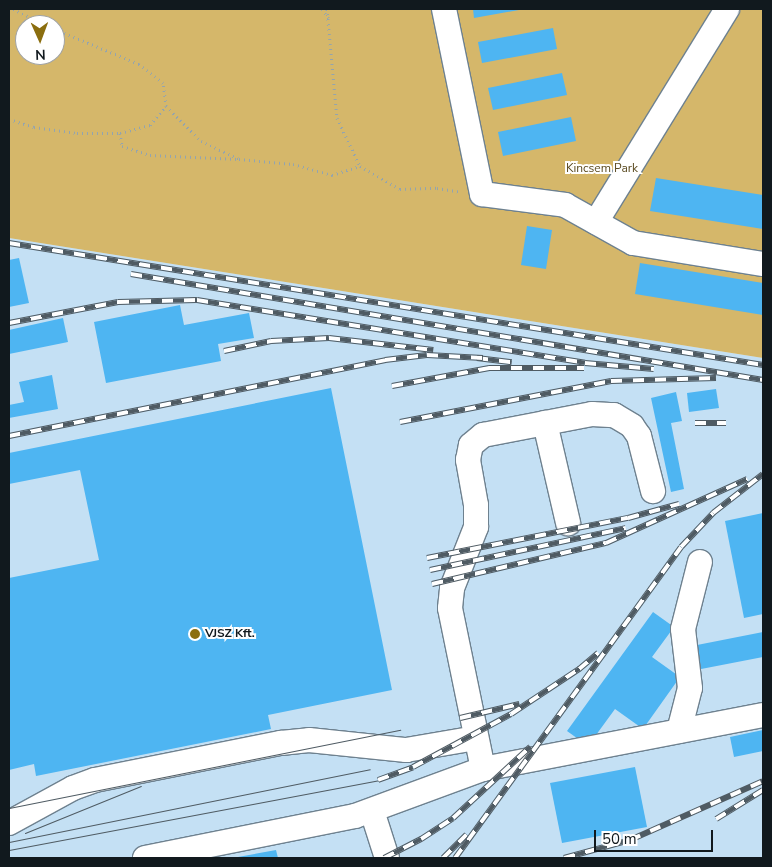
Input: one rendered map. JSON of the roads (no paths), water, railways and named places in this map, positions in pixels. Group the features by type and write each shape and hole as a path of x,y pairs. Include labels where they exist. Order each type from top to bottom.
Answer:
{"lane":[{"path":"444,9 482,194 565,204 633,243 763,264"},
{"path":"596,222 727,9"},
{"path":"483,769 450,608 452,588 476,527 469,450 474,440 483,435 545,423 600,414 614,415 626,422 639,436 653,491"},
{"path":"545,423 568,523"},
{"path":"680,731 690,688 683,629 700,562"},
{"path":"145,858 372,811 483,769 763,716"},
{"path":"9,823 73,788 95,780 281,743 324,740 406,750 476,738"},
{"path":"372,811 387,858"}],"tram line":[{"path":"9,808 400,730"},
{"path":"9,842 370,769"},
{"path":"9,850 378,780"},
{"path":"25,833 141,786"}],"railway":[{"path":"9,243 763,365"},
{"path":"131,274 763,380"},
{"path":"9,323 118,302 197,300 585,363 654,369"},
{"path":"224,351 271,341 329,338 433,350"},
{"path":"9,436 385,360 427,355 483,358"},
{"path":"477,358 512,362"},
{"path":"392,386 489,368 584,368"},
{"path":"400,422 611,381 716,378"},
{"path":"695,423 726,423"},
{"path":"455,858 681,547 713,513 763,474"},
{"path":"432,584 606,543 747,479"},
{"path":"427,558 628,518 679,504"},
{"path":"430,570 626,528"},
{"path":"378,780 413,767 511,714 579,669 598,653"},
{"path":"460,718 519,704"},
{"path":"384,858 421,839 453,818 530,747"},
{"path":"564,858 630,840 763,781"},
{"path":"716,819 763,790"},
{"path":"443,858 466,835"}],"place":[{"name":"VJSZ Kft.","path":"195,634"}],"park label":[{"name":"Kincsem Park","path":"602,169"}]}
